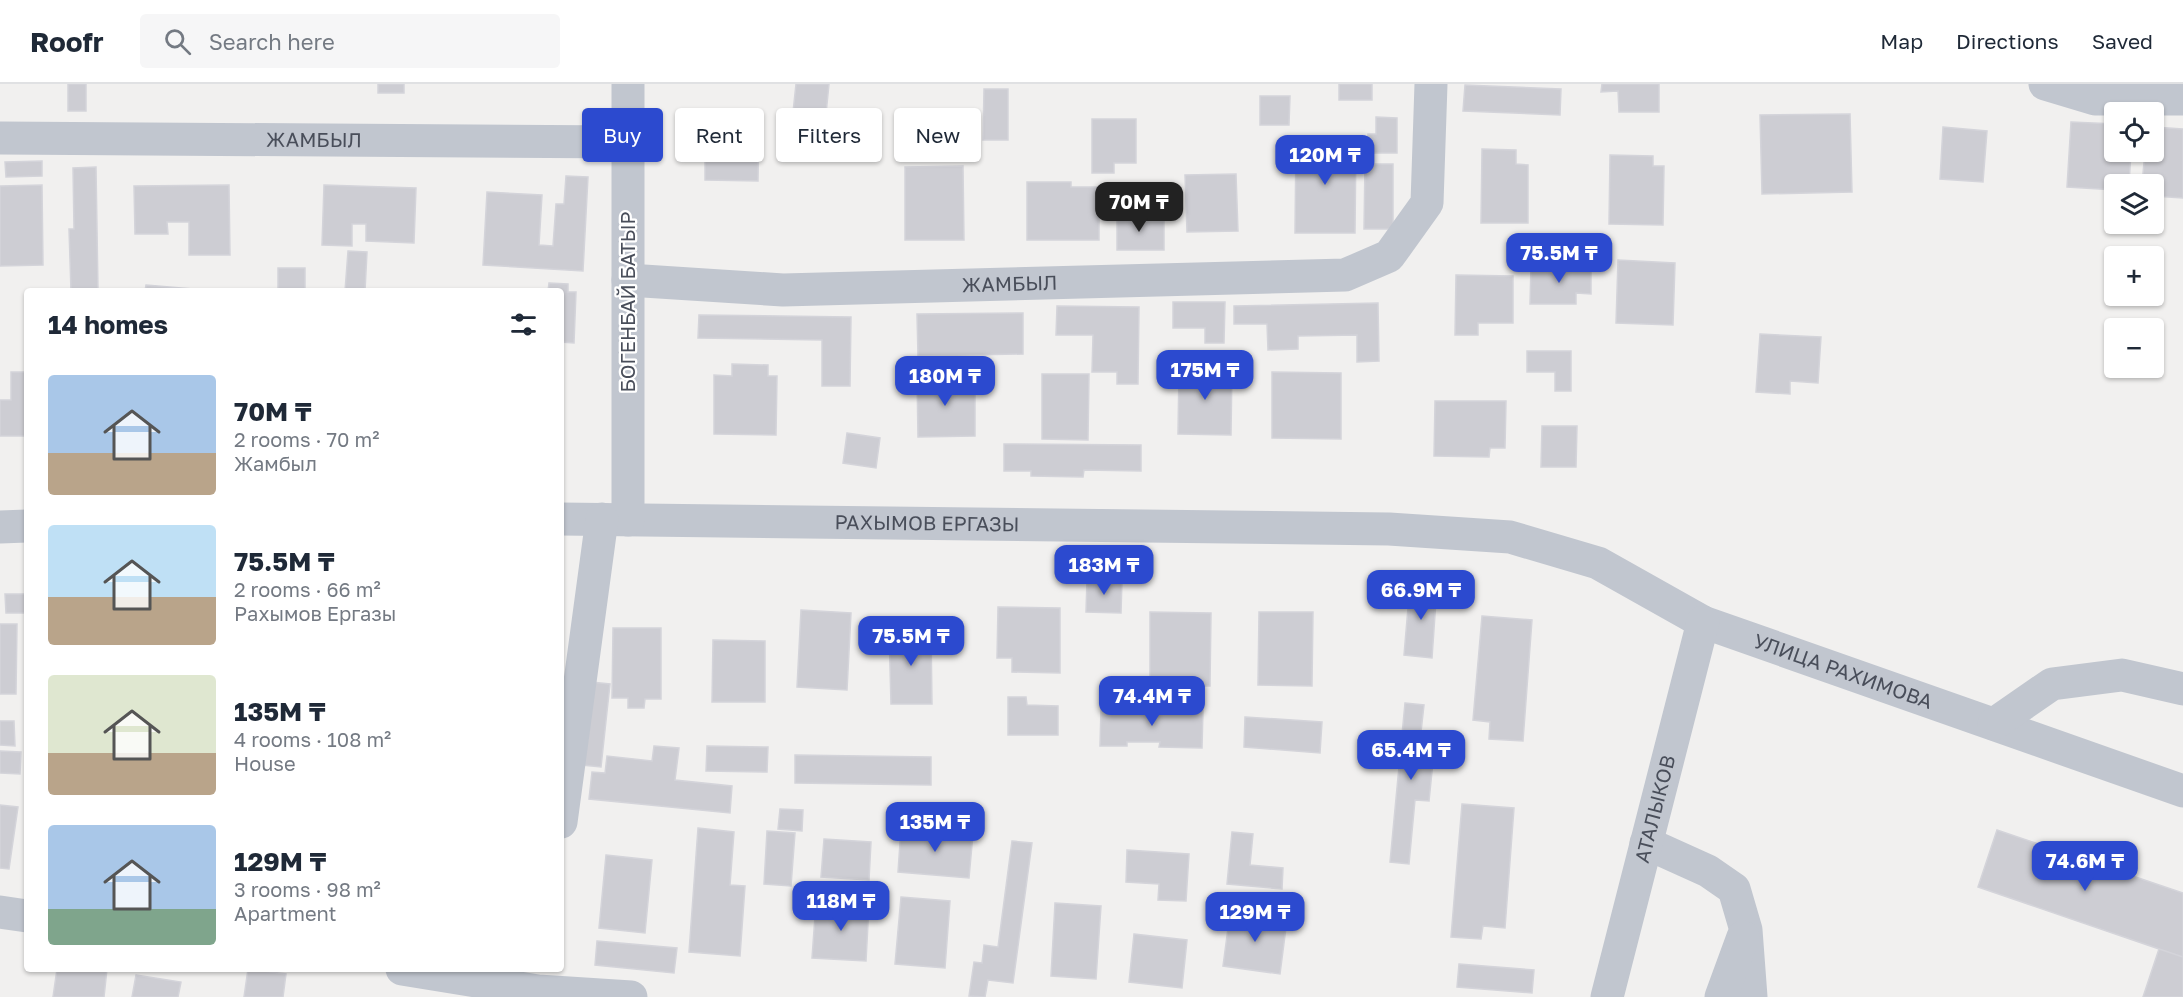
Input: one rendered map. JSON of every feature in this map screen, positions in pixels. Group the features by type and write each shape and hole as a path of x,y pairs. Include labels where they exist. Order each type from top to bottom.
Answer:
{"street":[{"name":"БОГЕНБАЙ БАТЫР","path":"628,84 628,108"},
{"name":"ЖАМБЫЛ","path":"628,280 783,290 1345,275 1389,256 1427,203 1431,84"},
{"path":"2044,84 2095,99 2183,99"},
{"name":"ЖАМБЫЛ","path":"0,138 582,142"},
{"name":"БОГЕНБАЙ БАТЫР","path":"564,805 615,519 628,280 628,162"},
{"name":"РАХЫМОВ ЕРГАЗЫ","path":"564,519 1389,529 1510,537"},
{"path":"0,527 24,526"},
{"name":"УЛИЦА РАХИМОВА","path":"1510,537 1598,563 1703,622 2183,791"},
{"name":"АТАЛЫКОВ","path":"1607,997 1703,622"},
{"path":"1994,724 2052,684 2122,675 2183,689"},
{"path":"1646,843 1708,871 1734,889 1746,930 1751,997"},
{"path":"0,912 24,916"},
{"path":"1721,997 1746,930"},
{"path":"440,972 540,980 631,997"}],"building":[{"path":"68,84 86,84 86,111 68,111"},
{"path":"378,84 404,84 404,93 378,93"},
{"path":"796,84 829,84 827,108 793,108"},
{"path":"1339,84 1372,84 1372,100 1339,100"},
{"path":"1602,84 1659,84 1659,112 1619,112 1618,91 1601,92"},
{"path":"1465,85 1561,89 1560,115 1463,111"},
{"path":"984,89 1008,89 1008,140 983,140"},
{"path":"1260,96 1290,96 1289,125 1260,125"},
{"path":"1850,114 1852,192 1762,194 1760,115"},
{"path":"1376,117 1397,118 1397,153 1367,153 1368,134 1376,134"},
{"path":"1092,119 1136,119 1136,163 1114,163 1114,173 1092,173"},
{"path":"2071,122 2104,124 2104,162 2130,162 2130,174 2104,174 2104,189 2067,187"},
{"path":"1943,127 1987,131 1983,182 1940,179"},
{"path":"2164,128 2183,129 2183,198 2164,197 2164,174 2143,174 2144,162 2164,162"},
{"path":"1296,139 1356,140 1355,233 1295,233"},
{"path":"1482,149 1516,150 1516,164 1528,165 1528,223 1481,223"},
{"path":"1610,155 1653,156 1653,166 1664,166 1663,225 1609,224"},
{"path":"42,161 42,176 6,177 5,162"},
{"path":"705,162 758,162 758,181 705,180"},
{"path":"1365,164 1393,164 1393,229 1364,229"},
{"path":"963,166 964,240 905,240 905,167"},
{"path":"96,167 98,288 71,288 69,229 74,229 73,168"},
{"path":"1236,174 1238,231 1187,232 1185,175"},
{"path":"566,176 588,177 583,271 483,265 487,192 542,195 539,245 553,246 556,204 564,204"},
{"path":"1027,182 1071,182 1071,187 1099,187 1099,240 1027,240"},
{"path":"42,185 43,265 0,266 0,186"},
{"path":"229,185 230,255 189,255 189,222 167,222 168,234 135,234 134,186"},
{"path":"324,185 416,188 414,243 366,241 366,224 352,224 352,246 322,245"},
{"path":"1117,211 1134,212 1134,221 1164,221 1164,250 1117,250"},
{"path":"348,251 367,252 365,288 345,288"},
{"path":"1618,260 1675,263 1673,325 1616,323"},
{"path":"1531,266 1591,267 1591,294 1576,293 1576,304 1530,304"},
{"path":"278,268 305,268 305,288 278,288"},
{"path":"1456,275 1513,276 1513,323 1478,323 1478,335 1455,335"},
{"path":"549,283 568,284 568,292 576,292 574,343 564,342 564,288 548,288"},
{"path":"146,285 182,288 146,288"},
{"path":"1173,302 1225,302 1224,343 1205,343 1205,328 1173,328"},
{"path":"1378,303 1379,361 1357,362 1357,335 1298,336 1298,349 1268,350 1267,324 1234,324 1234,306"},
{"path":"1057,306 1139,307 1138,384 1117,384 1117,372 1092,372 1093,335 1056,335"},
{"path":"1023,313 1023,354 918,356 917,314"},
{"path":"699,315 851,317 850,386 822,386 822,340 698,338"},
{"path":"1760,334 1821,337 1818,383 1790,381 1790,394 1756,392"},
{"path":"1527,351 1571,351 1571,391 1555,391 1555,372 1527,372"},
{"path":"732,364 768,365 768,376 777,376 776,435 714,434 714,375 732,376"},
{"path":"1179,368 1232,368 1231,435 1178,434"},
{"path":"11,372 24,372 24,436 0,436 0,400 11,400"},
{"path":"1272,372 1341,373 1341,439 1272,438"},
{"path":"1042,374 1089,374 1088,440 1042,439"},
{"path":"960,376 960,386 975,386 975,436 918,437 917,377"},
{"path":"1435,401 1506,401 1505,448 1490,448 1489,457 1434,456"},
{"path":"1542,426 1577,426 1576,467 1541,467"},
{"path":"847,433 880,438 876,468 843,463"},
{"path":"1004,444 1141,445 1141,471 1084,470 1083,477 1031,476 1031,471 1004,471"},
{"path":"1087,580 1122,580 1121,613 1086,612"},
{"path":"1410,584 1437,586 1432,658 1404,655"},
{"path":"5,594 24,594 24,613 6,613"},
{"path":"998,607 1060,608 1060,673 1012,672 1012,658 997,658"},
{"path":"801,610 851,613 847,690 797,687"},
{"path":"1150,612 1211,613 1210,686 1193,686 1193,696 1150,695"},
{"path":"1259,612 1313,612 1312,686 1258,685"},
{"path":"1482,616 1532,620 1523,741 1489,739 1490,722 1473,720"},
{"path":"0,624 17,624 16,694 0,694"},
{"path":"613,628 661,628 661,699 645,699 644,708 628,708 628,698 612,698"},
{"path":"889,630 931,630 932,704 891,704"},
{"path":"713,640 765,641 765,702 712,702"},
{"path":"591,682 610,684 601,767 582,765"},
{"path":"1008,697 1026,697 1027,705 1058,706 1058,735 1008,735"},
{"path":"1405,703 1424,705 1420,741 1435,742 1429,801 1415,800 1409,864 1390,862"},
{"path":"1101,708 1203,710 1202,748 1159,747 1160,742 1127,742 1127,746 1100,746"},
{"path":"1245,717 1322,722 1320,753 1244,747"},
{"path":"0,721 14,721 15,746 0,745"},
{"path":"654,746 679,748 675,780 732,786 730,813 589,799 592,772 605,773 607,756 652,761"},
{"path":"707,746 768,747 767,772 706,771"},
{"path":"0,751 21,752 20,774 0,773"},
{"path":"795,755 931,757 931,785 795,783"},
{"path":"1462,804 1514,808 1505,928 1483,926 1481,939 1451,937"},
{"path":"0,805 18,807 9,869 0,868"},
{"path":"780,809 803,810 802,831 778,829"},
{"path":"698,828 734,832 730,885 745,886 740,956 689,952"},
{"path":"901,828 973,834 969,878 898,872"},
{"path":"1997,830 2183,893 2183,957 1978,887"},
{"path":"1997,830 2183,893 2183,997 2143,997 2159,949 1978,887"},
{"path":"767,831 795,833 791,886 764,884"},
{"path":"1232,832 1253,834 1250,865 1283,868 1282,889 1227,884"},
{"path":"824,839 871,842 869,880 821,877"},
{"path":"1012,841 1032,843 1013,983 988,980 985,997 969,996 974,962 982,963 984,945 998,947"},
{"path":"1127,850 1189,854 1186,901 1158,900 1159,884 1126,882"},
{"path":"606,855 652,860 645,933 599,928"},
{"path":"901,897 950,901 945,968 895,964"},
{"path":"816,902 869,905 866,961 812,958"},
{"path":"1055,903 1101,906 1096,979 1051,976"},
{"path":"1230,913 1287,920 1280,974 1223,966"},
{"path":"1134,934 1187,940 1182,988 1129,982"},
{"path":"597,941 677,948 674,973 595,965"},
{"path":"2159,949 2183,957 2183,997 2143,997"},
{"path":"1459,964 1534,970 1532,993 1457,987"},
{"path":"57,972 107,972 104,997 53,997"},
{"path":"248,972 286,974 283,997 244,997"},
{"path":"136,975 181,982 178,997 132,997"}]}
